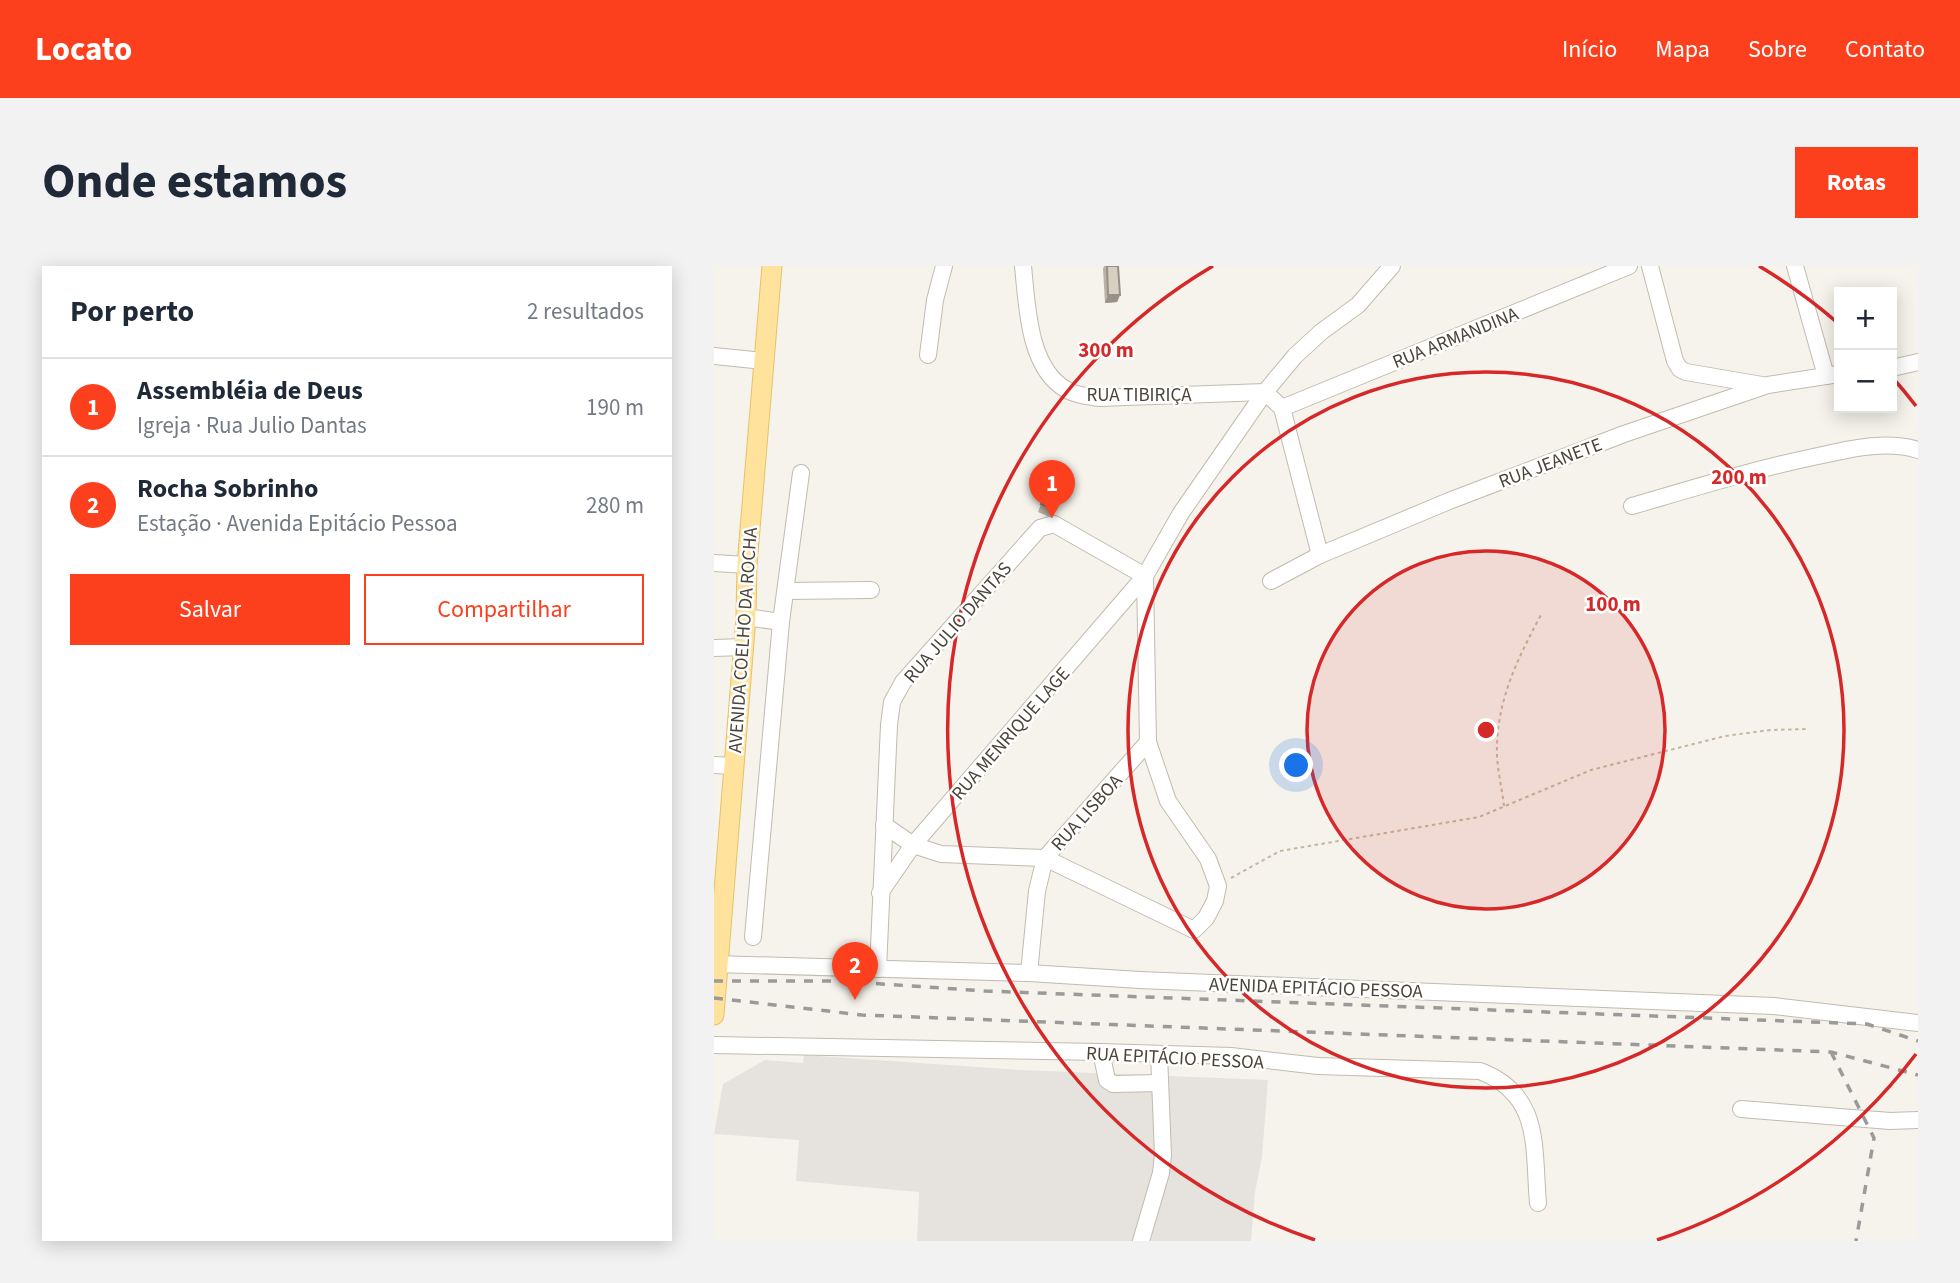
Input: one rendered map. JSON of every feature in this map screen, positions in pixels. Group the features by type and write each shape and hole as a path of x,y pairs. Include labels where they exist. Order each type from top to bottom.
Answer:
{"main road":[{"name":"AVENIDA COELHO DA ROCHA","path":"714,1015 724,766 746,617 747,565 772,266"}],"street":[{"path":"928,355 935,300 943,266"},
{"name":"RUA TIBIRIÇA","path":"1023,266 1028,323 1036,348 1047,371 1066,390 1080,396 1099,398 1265,392"},
{"name":"RUA MENRIQUE LAGE","path":"880,893 913,845 1145,576 1181,513 1265,392 1295,356 1321,332 1358,305 1392,266"},
{"name":"RUA ARMANDINA","path":"1282,408 1629,266"},
{"path":"1650,266 1675,361 1680,369 1768,385"},
{"path":"1795,266 1833,375"},
{"path":"714,356 764,361"},
{"path":"1897,367 1918,362"},
{"name":"RUA JEANETE","path":"1271,581 1320,555 1624,433 1768,385 1833,375"},
{"path":"1265,392 1282,408 1320,555"},
{"path":"1632,506 1737,475 1847,450 1889,446 1918,450"},
{"path":"754,937 781,622 801,473"},
{"name":"RUA JULIO DANTAS","path":"878,969 889,725 892,702 903,682 1041,528 1054,524 1145,576"},
{"path":"714,562 747,565"},
{"path":"884,825 913,845 941,854 1045,858 1194,930 1206,918 1215,901 1218,886 1208,859 1168,801 1148,742 1145,576"},
{"path":"786,591 871,590"},
{"path":"746,617 781,622"},
{"path":"714,648 743,647"},
{"name":"RUA LISBOA","path":"1029,973 1037,891 1045,858 1148,742"},
{"name":"AVENIDA EPITÁCIO PESSOA","path":"716,964 1029,973 1774,1006 1918,1023"},
{"name":"RUA EPITÁCIO PESSOA","path":"714,1045 1231,1056 1318,1066 1480,1071 1499,1079 1520,1098 1532,1129 1538,1203"},
{"path":"1101,1052 1107,1080 1113,1084 1160,1083"},
{"path":"1141,1241 1161,1173 1163,1155 1159,1055"},
{"path":"1741,1109 1890,1121 1918,1120"}],"path":[{"path":"1505,807 1497,749 1500,711 1511,674 1542,613"},
{"path":"1218,886 1280,851 1479,817 1591,770 1725,736 1770,730 1807,729"}],"shaded area":[{"path":"804,1055 1021,1070 1268,1080 1262,1157 1255,1192 1251,1241 917,1241 919,1192 796,1181 799,1140 714,1134 723,1084 765,1060 803,1063"}],"building":[{"path":"1107,266 1118,266 1120,295 1108,295"},
{"path":"1046,491 1061,497 1055,510 1041,504"}],"railway":[{"path":"714,981 839,981 985,991 1867,1024 1918,1041"},
{"path":"714,998 862,1015 1831,1052 1918,1075"},
{"path":"1831,1052 1874,1138 1856,1241"}],"place":[{"name":"Assembléia de Deus","path":"1052,518"},
{"name":"Rocha Sobrinho","path":"855,1000"}]}
